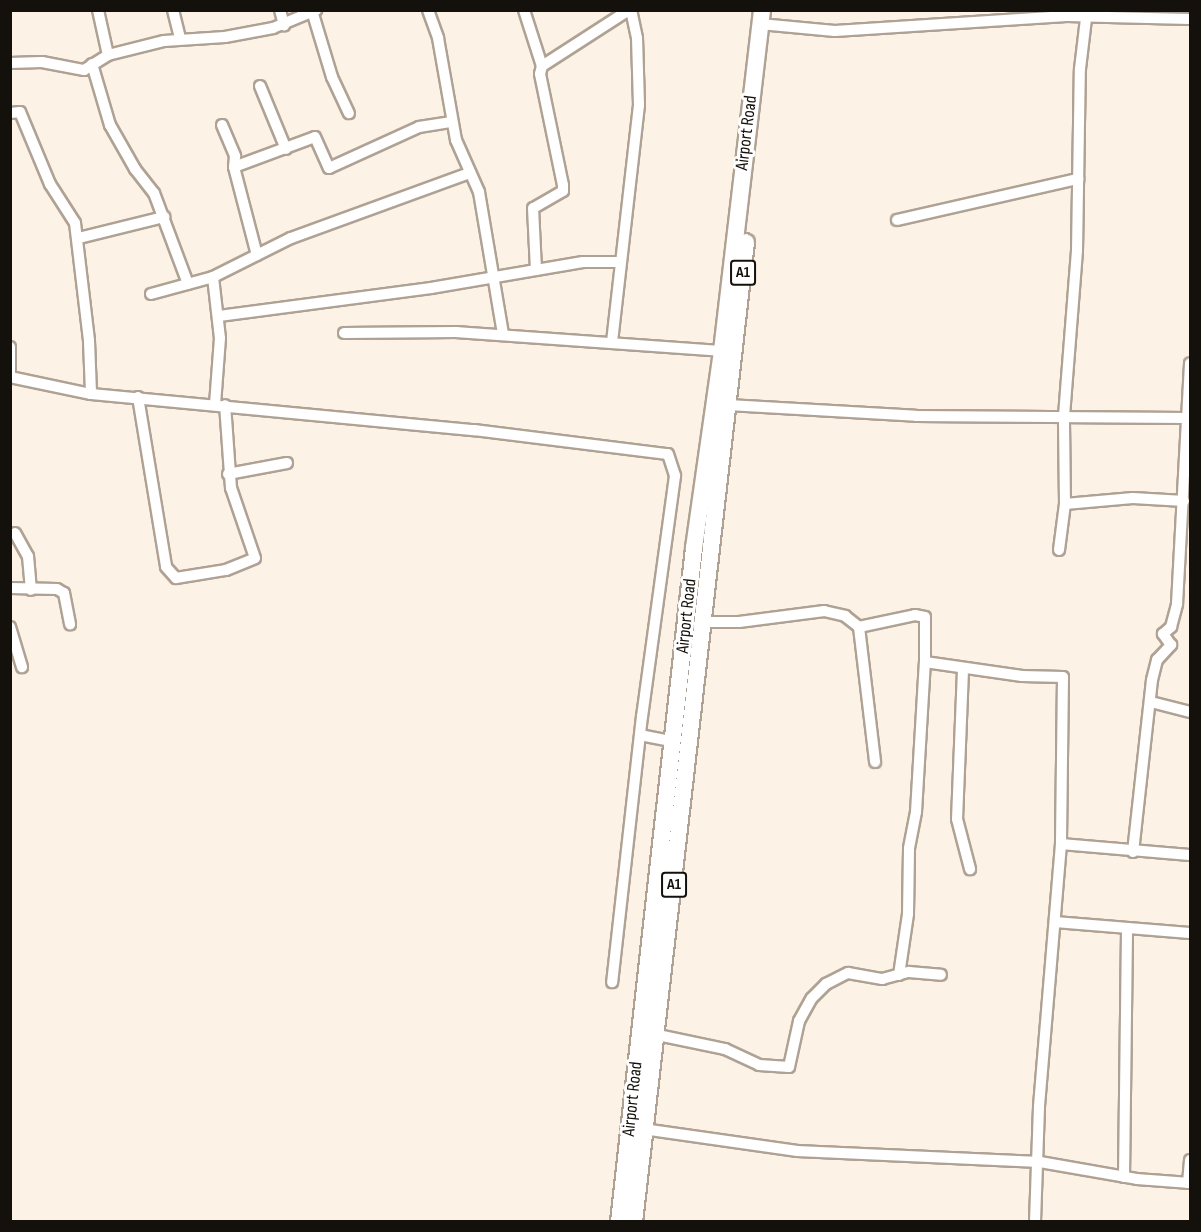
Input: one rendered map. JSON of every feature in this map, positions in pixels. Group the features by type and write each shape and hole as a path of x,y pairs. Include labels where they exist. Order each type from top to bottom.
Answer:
{"highway":[{"name":"Airport Road","path":"619,1221 694,548 766,17"},
{"name":"Airport Road","path":"634,1221 653,1034 713,542 766,17"}],"street":[{"path":"98,10 108,55"},
{"path":"173,10 180,38"},
{"path":"280,10 284,25"},
{"path":"428,10 438,38 452,122 479,192 503,334"},
{"path":"524,10 542,66 563,191 539,201 532,208 536,270"},
{"path":"542,66 630,10 637,38 639,105 612,342"},
{"path":"10,63 63,64 77,70 108,55 180,38 232,36 284,25 314,12 333,77 349,113"},
{"path":"766,17 835,31 1087,13 1191,19"},
{"path":"1059,550 1065,504 1064,416 1077,252 1080,69 1087,13"},
{"path":"92,64 110,125 135,169 154,193 188,284"},
{"path":"260,86 286,149"},
{"path":"10,113 20,112 30,141 50,184 75,223 79,238 91,394"},
{"path":"234,167 315,137 329,168 419,127 452,122"},
{"path":"222,125 235,156 234,167 256,255"},
{"path":"151,294 213,277 291,238 470,173"},
{"path":"897,220 1078,179"},
{"path":"79,238 164,217"},
{"path":"219,316 492,278 583,262 620,262"},
{"path":"138,397 169,575 176,578 211,574 255,558 228,474 220,405 219,316 213,277"},
{"path":"344,333 503,334 722,351"},
{"path":"10,347 10,376 91,394 474,429 668,454 675,476 640,735 612,982"},
{"path":"1132,852 1157,660 1171,645 1163,634 1171,627 1177,604 1184,501 1186,418 1191,363"},
{"path":"728,405 916,416 1186,418"},
{"path":"228,474 287,463"},
{"path":"1065,504 1133,498 1184,501"},
{"path":"15,532 28,556 32,590"},
{"path":"10,588 57,589 64,593 70,624"},
{"path":"704,622 739,622 824,612 845,616 859,627 875,762"},
{"path":"859,627 893,617 925,617 925,662 916,812 909,848 908,914 899,975"},
{"path":"10,627 22,667"},
{"path":"925,662 960,666 963,670 1063,677 1061,844 1039,1107 1040,1162 1035,1221"},
{"path":"963,670 957,819 970,868"},
{"path":"1150,702 1191,712"},
{"path":"640,735 672,741"},
{"path":"1061,844 1132,852 1191,855"},
{"path":"1055,922 1191,933"},
{"path":"1124,1177 1127,928"},
{"path":"653,1034 725,1049 759,1065 789,1067 799,1021 812,998 826,984 848,973 882,979 909,972 941,975"},
{"path":"643,1129 797,1151 1040,1162 1124,1177 1189,1183 1191,1160"}]}
